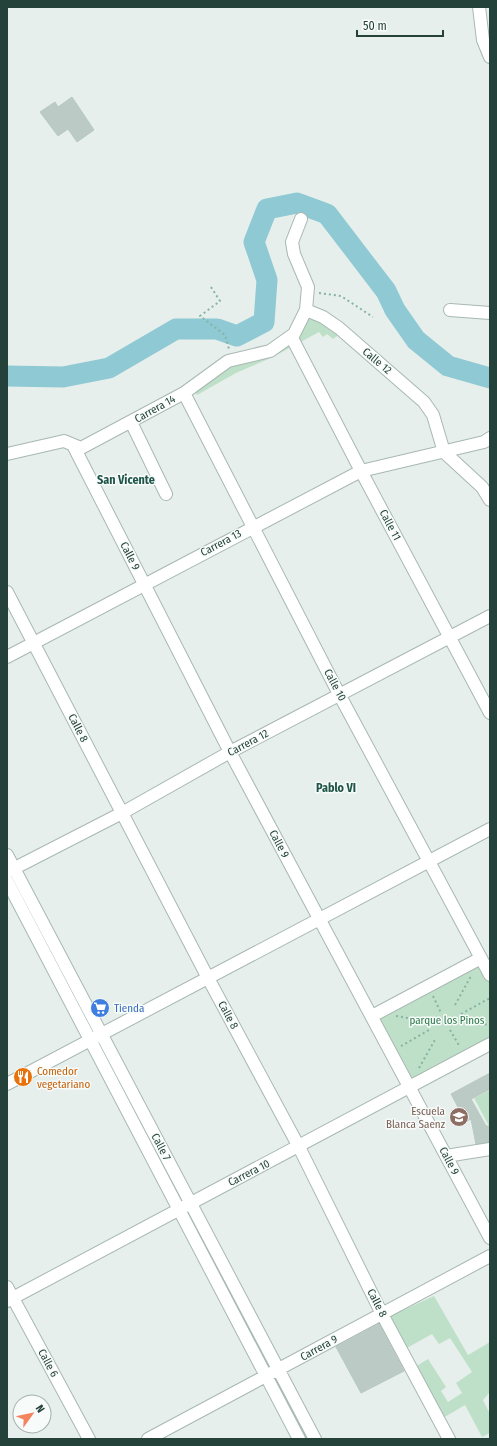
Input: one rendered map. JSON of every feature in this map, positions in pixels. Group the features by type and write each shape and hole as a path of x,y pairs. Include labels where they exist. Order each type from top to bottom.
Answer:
{"street":[{"path":"479,7 483,40 490,57"},
{"path":"293,335 306,310 308,291 308,287 294,254 292,242 301,219"},
{"name":"Calle 12","path":"306,310 323,317 339,328 412,390 433,415 444,452"},
{"path":"450,310 490,313"},
{"name":"Carrera 14","path":"7,454 64,441 81,448 184,393 227,362 270,351 293,335"},
{"name":"Calle 11","path":"293,335 361,471 490,713"},
{"name":"Calle 10","path":"184,393 252,527 490,975"},
{"path":"131,422 166,494"},
{"name":"Carrera 13","path":"7,657 361,471 484,442 490,438"},
{"name":"Calle 9","path":"74,446 230,752 319,920 374,1015 391,1051 490,1238"},
{"path":"444,452 482,487 490,500"},
{"name":"Calle 8","path":"7,592 208,978 299,1147 382,1314 449,1439"},
{"name":"Carrera 12","path":"11,870 122,813 230,752 490,616"},
{"path":"7,1084 95,1036 319,920 490,829"},
{"name":"Calle 7","path":"7,855 11,870 95,1036 179,1209 300,1439"},
{"name":"Calle 7","path":"7,881 190,1203 315,1439"},
{"path":"374,1015 481,958"},
{"name":"Carrera 10","path":"10,1299 299,1147 465,1056 490,1044"},
{"path":"446,1156 490,1149"},
{"name":"Carrera 9","path":"148,1439 490,1256"},
{"name":"Calle 6","path":"7,1287 10,1299 89,1439"}],"path":[{"path":"210,287 220,301 200,316 225,335 230,352 227,362"},
{"path":"308,291 341,296 374,317"},
{"path":"455,1005 481,958"},
{"path":"427,986 442,1013"},
{"path":"461,1014 490,998"},
{"path":"374,1015 426,1021"},
{"path":"465,1021 490,1025"},
{"path":"391,1051 431,1029"},
{"path":"450,1030 465,1056"},
{"path":"410,1086 436,1038"}],"green space":[{"path":"309,316 341,333 333,339 327,334 323,337 319,332 273,357 236,373 197,395 193,388 231,362 271,353"},
{"name":"parque los Pinos","path":"480,962 490,981 490,1038 411,1079 377,1016"},
{"path":"101,1044 183,1198 178,1201 97,1046"},
{"path":"490,1090 490,1126 489,1126 474,1098"},
{"path":"190,1212 272,1364 265,1367 185,1214"},
{"path":"434,1296 468,1355 490,1342 490,1392 483,1400 490,1414 490,1433 482,1437 465,1405 443,1418 415,1367 428,1359 446,1387 441,1391 448,1402 462,1393 456,1383 472,1372 450,1338 439,1344 432,1334 405,1349 388,1317"},
{"path":"280,1382 310,1439 304,1439 275,1385"}],"building":[{"path":"72,97 94,130 77,142 68,129 58,136 40,112 55,102 58,107"},
{"path":"490,1073 490,1089 471,1099 486,1126 490,1126 490,1142 476,1144 471,1119 466,1122 451,1094"},
{"path":"379,1324 404,1371 361,1393 336,1347"}],"waterway":[{"path":"7,376 63,377 109,368 176,329 217,329 237,336 264,322 267,280 254,242 267,209 297,203 327,214 386,291 395,310 416,340 448,366 490,378"}],"place":[{"name":"Tienda","path":"100,1008"},
{"name":"Comedor vegetariano","path":"23,1077"},
{"name":"Escuela Blanca Saenz","path":"459,1117"}],"district":[{"name":"San Vicente","path":"126,480"},
{"name":"Pablo VI","path":"336,788"}]}
